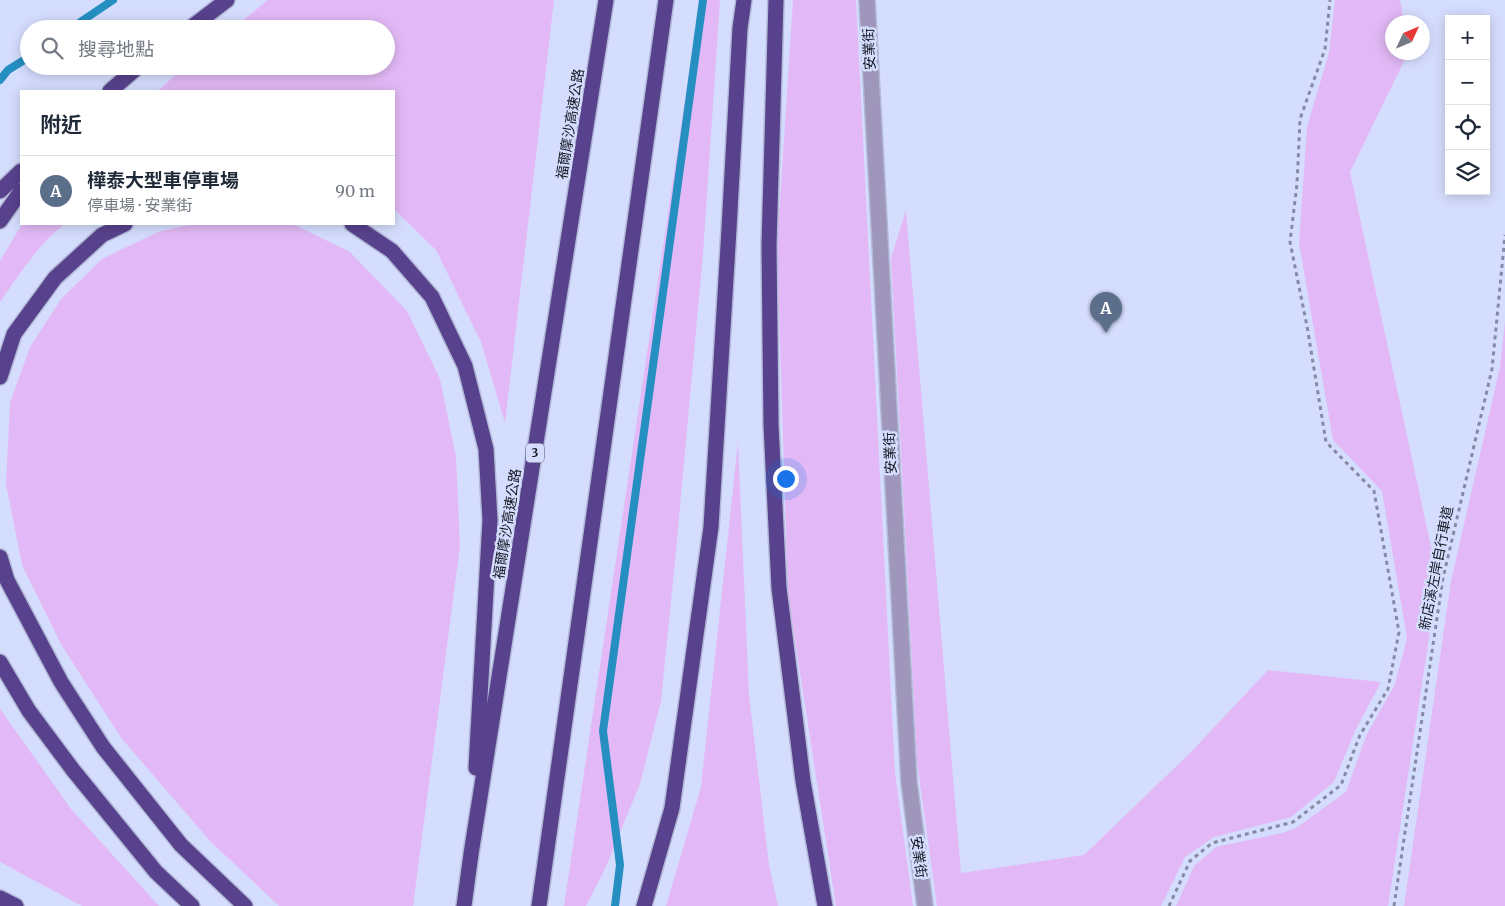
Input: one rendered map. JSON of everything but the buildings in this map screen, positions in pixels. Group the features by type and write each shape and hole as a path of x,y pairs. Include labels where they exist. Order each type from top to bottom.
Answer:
{"highway":[{"path":"201,20 227,0"},
{"name":"福爾摩沙高速公路","path":"464,906 606,0"},
{"path":"539,906 666,0"},
{"path":"644,906 672,808 710,527 740,28 744,0"},
{"path":"776,0 769,246 771,425 779,588 803,781 824,906"},
{"path":"111,90 129,75"},
{"path":"0,191 20,172"},
{"path":"0,221 20,192"},
{"path":"0,377 14,334 55,278 102,236 123,225"},
{"path":"353,225 392,251 432,297 464,366 486,449 490,520 471,854"},
{"path":"0,557 8,580 61,682 103,747 181,845 245,906"},
{"path":"0,662 29,711 73,770 156,872 192,906"},
{"path":"0,898 16,906"}],"street":[{"name":"安業街","path":"867,0 909,782 925,906"}],"path":[{"path":"1169,906 1190,861 1212,843 1293,822 1341,785 1360,735 1388,689 1399,632 1374,491 1326,442 1290,242 1297,184 1300,119 1325,49 1330,0"},
{"name":"新店溪左岸自行車道","path":"1394,906 1443,578 1492,369 1505,235"}],"shaded area":[{"path":"268,0 554,0 505,423 481,342 436,250 395,210 395,90 159,90 175,75 395,75 395,20 243,20"},
{"path":"700,0 720,0 703,254 661,701 640,784 605,869 586,906 564,906"},
{"path":"793,0 856,0 895,773 913,906 836,906 788,595 777,246"},
{"path":"1335,0 1400,0 1403,15 1385,15 1385,60 1405,60 1350,172 1438,579 1388,906 1176,906 1194,866 1216,847 1282,833 1296,828 1346,792 1366,736 1395,684 1407,638 1382,491 1333,440 1299,243 1307,127 1329,53"},
{"path":"906,210 961,873 1084,855 1191,752 1268,670 1381,682 1355,731 1334,782 1291,817 1214,837 1185,857 1161,906 937,906 917,762 891,258"},
{"path":"21,225 63,225 37,251 0,302 0,261"},
{"path":"189,225 295,225 350,252 407,311 440,379 456,457 460,546 413,906 279,906 211,842 122,739 62,646 22,565 6,484 10,403 30,347 61,299 102,259 158,232"},
{"path":"1505,321 1505,906 1404,906 1451,581 1500,367"},
{"path":"738,442 749,695 769,865 778,906 666,906 701,787"},
{"path":"0,708 71,809 159,906 82,906 0,862"}],"waterway":[{"path":"83,20 113,0"},
{"path":"615,906 620,865 603,731 703,0"},
{"path":"0,80 8,70 20,63"}],"place":[{"name":"樺泰大型車停車場","path":"1106,333"}]}
